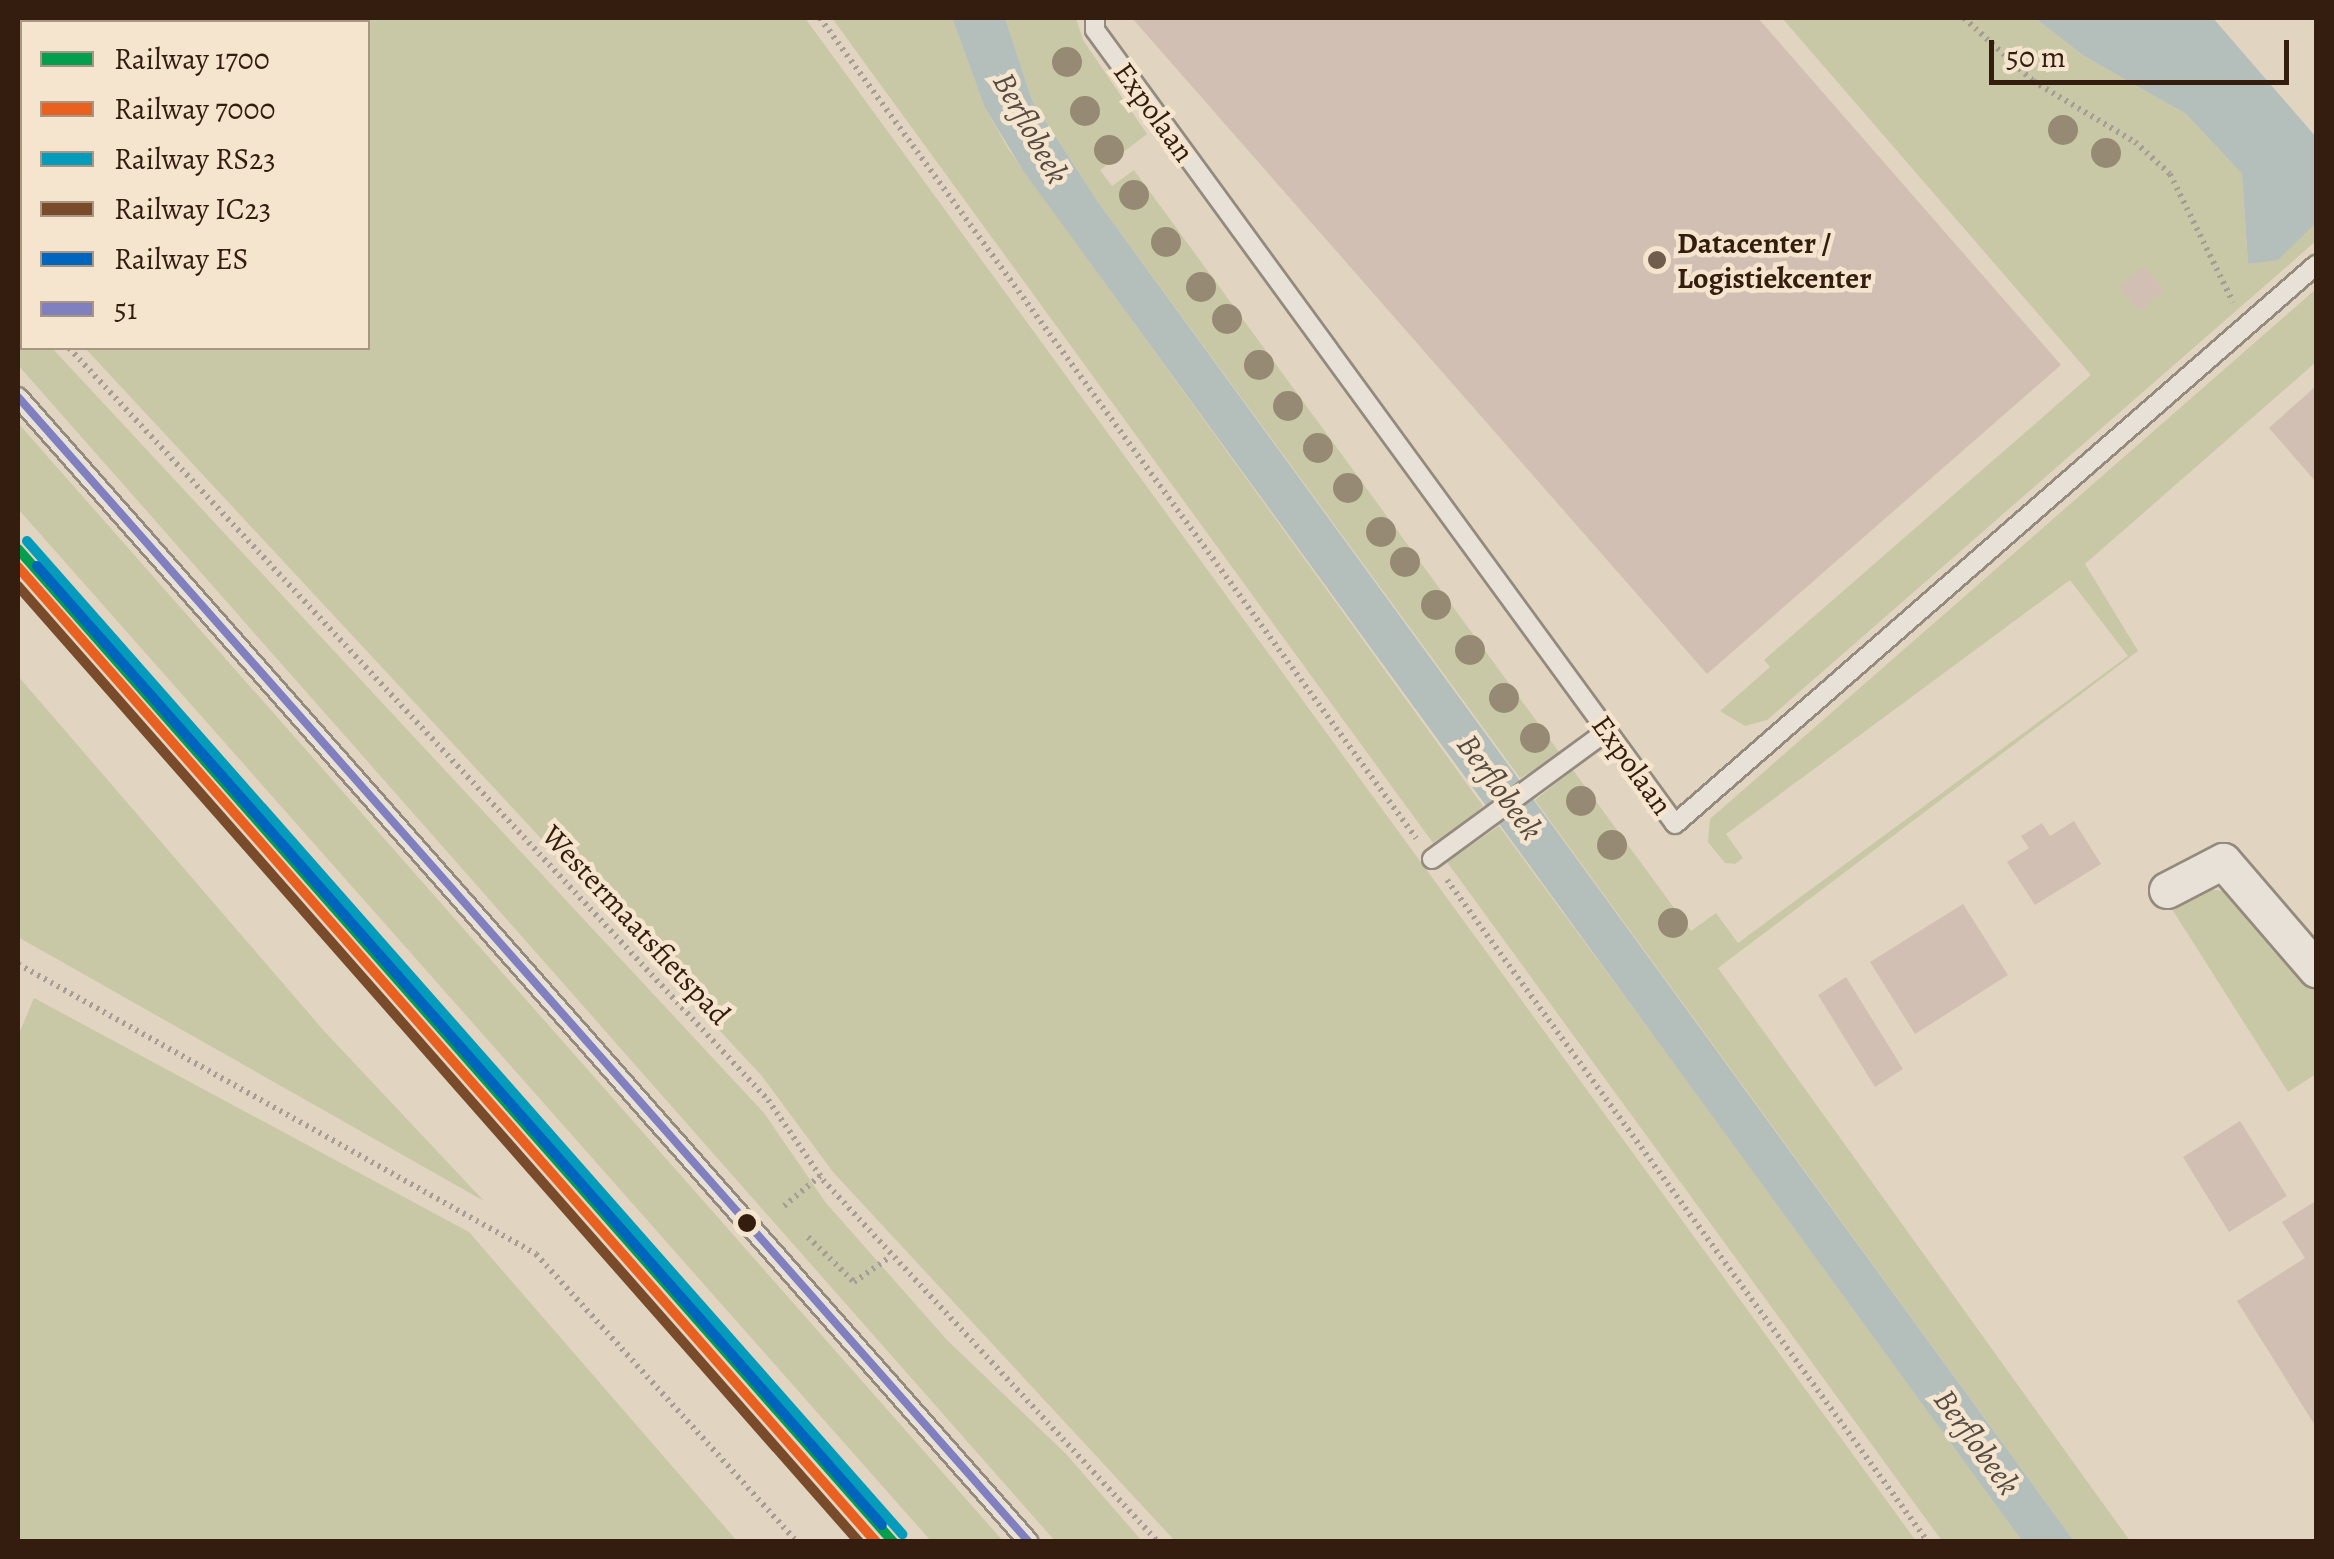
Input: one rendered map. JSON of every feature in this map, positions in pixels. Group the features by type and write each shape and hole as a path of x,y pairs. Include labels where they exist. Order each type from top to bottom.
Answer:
{"street":[{"path":"2168,890 2223,861 2316,968"}],"lane":[{"name":"Expolaan","path":"1096,18 1095,30 1675,824 2316,265"},
{"path":"18,397 1028,1542"},
{"path":"1432,859 1607,731"}],"path":[{"path":"823,18 1928,1542"},
{"path":"1964,18 2033,81 2135,142 2170,174 2189,203 2204,252 2248,325"},
{"name":"Westermaatsfietspad","path":"71,350 768,1100 820,1176 890,1257 1158,1542"},
{"path":"18,964 536,1254 797,1542"},
{"path":"784,1206 820,1176"},
{"path":"808,1237 854,1282 890,1257"}],"green space":[{"path":"805,18 1916,1541 1175,1541 833,1172 761,1075 87,350 370,350 370,20 186,20"},
{"path":"832,18 952,18 985,108 1009,150 1483,806 1468,819 1433,843"},
{"path":"1005,18 1076,18 1083,40 1147,134 1100,170 1112,186 1134,170 1559,752 1533,771 1520,778 1098,202 1032,100"},
{"path":"1782,18 2035,18 2084,56 2186,114 2242,174 2248,264 2278,259 2316,223 2316,241 1767,720 1745,726 1720,711 1770,667 1764,660 2091,375"},
{"path":"2316,289 2316,362 2085,564 2138,651 1718,968 2130,1541 2074,1541 1535,800 1573,770 1691,931 1716,913 1738,943 2128,656 2070,580 1726,834 1743,858 1735,864 1725,863 1708,842 1710,819"},
{"path":"18,312 20,350 54,350 764,1113 826,1203 947,1340 1066,1454 1142,1541 1055,1541 18,365"},
{"path":"18,423 1003,1541 931,1541 19,510"},
{"path":"18,676 325,1032 484,1201 18,937"},
{"path":"1499,826 2022,1541 1942,1541 1447,862"},
{"path":"2202,888 2231,892 2316,991 2316,1074 2288,1092 2170,906"},
{"path":"34,998 469,1232 737,1541 18,1541 18,1036"}],"water":[{"name":"Berflobeek","path":"952,18 1005,18 1032,100 1098,202 2074,1541 2022,1541 1024,172 985,108"},
{"path":"2035,18 2213,18 2316,137 2316,223 2278,260 2248,264 2242,174 2186,114 2084,56"}],"building":[{"name":"Datacenter / Logistiekcenter","path":"1132,18 1758,18 2061,365 1707,674"},
{"path":"2143,266 2164,290 2140,311 2119,287"},
{"path":"2316,386 2316,482 2269,428"},
{"path":"2074,821 2101,864 2035,905 2007,862 2029,848 2021,836 2042,823 2050,836"},
{"path":"1963,904 2008,975 1915,1034 1870,962"},
{"path":"1846,977 1903,1069 1875,1087 1818,995"},
{"path":"2240,1121 2287,1196 2229,1232 2183,1157"},
{"path":"2314,1202 2316,1427 2237,1301 2305,1258 2282,1222"}],"rail line":[{"name":"RS23","path":"27,541 902,1534"},
{"name":"1700","path":"18,549 893,1542"},
{"name":"ES","path":"37,566 882,1525"},
{"name":"7000","path":"18,567 876,1542"},
{"name":"IC23","path":"18,586 859,1542"}],"transit line":[{"name":"51","path":"18,397 1029,1542"}],"place":[{"name":"Datacenter / Logistiekcenter","path":"1657,260"}]}
